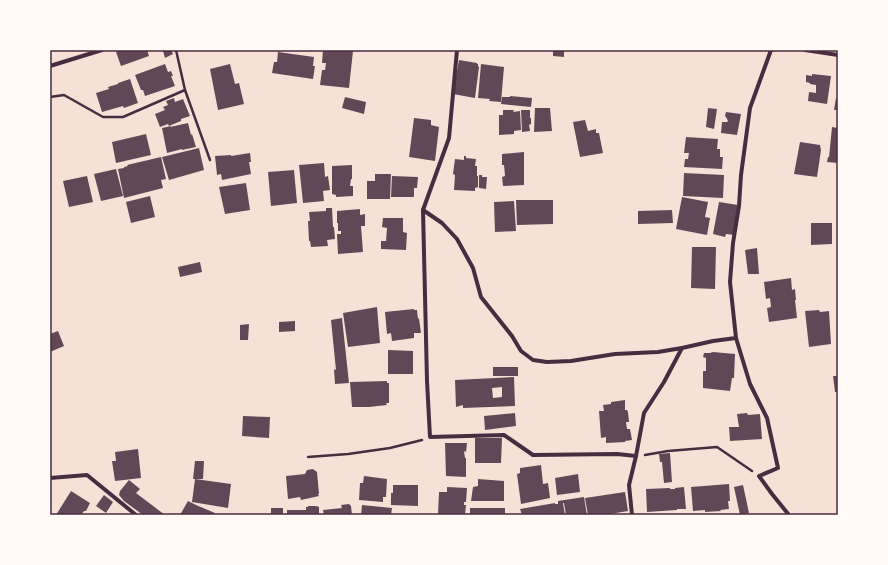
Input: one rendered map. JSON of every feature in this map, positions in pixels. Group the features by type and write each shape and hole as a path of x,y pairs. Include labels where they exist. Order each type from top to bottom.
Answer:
{"street":[{"path":"50,66 102,50"},
{"path":"457,50 449,138 423,210 427,381 430,438 504,435 533,455 617,454 636,456"},
{"path":"771,50 750,108 740,174 739,206 733,243 730,282 736,338 750,384 767,418 778,468 759,476 789,515"},
{"path":"805,50 838,55"},
{"path":"423,210 442,222 457,239 473,268 481,296 512,336 521,351 533,360 547,362 571,361 615,354 658,352 736,338"},
{"path":"632,515 629,485 644,413 664,382 682,348"},
{"path":"50,478 87,475 136,515"}],"path":[{"path":"176,50 185,90 210,160"},
{"path":"50,97 64,96 103,117 123,117 185,90"},
{"path":"308,457 348,454 390,448 430,438"},
{"path":"636,456 668,451 716,447 759,476"}],"building":[{"path":"121,50 147,50 149,56 121,66 116,52"},
{"path":"171,50 173,54 165,58 163,51"},
{"path":"323,50 353,51 349,88 320,85 322,70 325,70 326,63 322,63"},
{"path":"553,50 564,50 564,57 553,56"},
{"path":"278,52 314,57 313,66 315,66 313,79 272,73 274,62 277,62"},
{"path":"459,60 478,64 479,67 475,98 453,94"},
{"path":"165,64 168,72 171,71 173,76 171,76 175,86 145,96 135,75"},
{"path":"230,64 235,84 239,83 244,104 218,110 210,69"},
{"path":"481,64 504,67 501,102 478,98"},
{"path":"812,74 831,76 827,104 808,101 809,92 816,93 816,85 806,82 806,75 812,76"},
{"path":"130,79 138,103 124,108 123,106 102,112 96,93 109,89 108,87"},
{"path":"510,96 532,98 531,107 501,104 502,97"},
{"path":"345,97 366,102 364,114 342,108"},
{"path":"174,98 175,102 183,99 190,116 169,126 168,124 160,127 155,114 165,110 163,107 168,105 166,101"},
{"path":"836,98 838,99 838,110 834,110"},
{"path":"535,108 550,108 552,131 534,132"},
{"path":"708,108 717,109 714,129 706,127"},
{"path":"503,110 514,110 513,112 520,111 521,130 514,131 514,134 499,135 499,115 503,115"},
{"path":"521,110 530,110 530,131 522,132"},
{"path":"726,112 741,114 737,135 721,133 722,122 728,121 725,116"},
{"path":"414,118 431,120 431,125 439,127 435,161 409,157"},
{"path":"585,120 588,131 596,129 596,133 599,133 603,153 580,157 573,122"},
{"path":"188,123 196,147 167,153 162,128"},
{"path":"832,127 838,128 838,163 827,162 829,157"},
{"path":"146,134 151,155 116,163 112,142"},
{"path":"686,137 718,139 717,149 720,149 720,157 723,157 722,169 684,167 685,159 688,159 689,153 684,153"},
{"path":"800,142 820,145 821,150 817,177 794,174"},
{"path":"199,148 204,170 169,180 162,157"},
{"path":"524,152 524,185 503,186 502,177 505,176 504,165 502,165 502,154"},
{"path":"250,153 251,162 249,162 251,174 222,180 221,174 217,175 215,156 231,156"},
{"path":"464,156 466,156 466,158 476,159 475,166 477,166 478,187 475,188 475,191 454,190 455,175 453,174 455,159 464,160"},
{"path":"161,157 166,179 161,180 163,188 124,198 118,169 124,168 128,166 127,165"},
{"path":"324,163 325,177 328,176 330,190 323,191 324,201 303,203 299,165"},
{"path":"352,165 352,179 350,186 353,186 353,196 336,197 336,195 332,194 332,166"},
{"path":"116,169 123,196 101,201 94,174"},
{"path":"294,170 297,203 271,206 268,172"},
{"path":"684,173 724,175 723,198 683,196"},
{"path":"375,174 391,174 390,199 367,199 367,181 375,181"},
{"path":"479,175 482,175 482,177 487,177 486,189 479,188"},
{"path":"87,176 93,202 69,207 63,181"},
{"path":"392,176 418,177 417,188 414,188 414,197 391,197"},
{"path":"246,183 250,210 225,214 219,187"},
{"path":"150,196 155,217 131,223 126,202"},
{"path":"682,197 708,202 705,217 710,218 707,235 676,229"},
{"path":"516,200 553,200 553,224 517,225"},
{"path":"514,201 516,231 495,232 494,202"},
{"path":"719,202 738,205 734,235 726,234 725,237 713,234"},
{"path":"326,208 332,208 335,239 327,240 328,246 311,247 309,241 309,212 326,211"},
{"path":"360,209 360,215 365,214 365,226 361,226 363,252 338,254 337,234 341,234 341,231 338,231 337,211"},
{"path":"672,210 673,223 638,224 638,211"},
{"path":"383,218 403,218 403,232 407,233 406,250 381,249 381,241 386,241 387,228 382,227"},
{"path":"811,223 832,223 832,244 811,245"},
{"path":"692,247 716,247 715,289 691,288"},
{"path":"757,248 759,274 748,274 745,250"},
{"path":"200,262 202,272 180,277 178,267"},
{"path":"791,278 792,290 795,289 797,318 769,322 767,308 771,307 770,298 766,299 764,282"},
{"path":"377,307 380,343 348,347 343,313"},
{"path":"417,310 421,333 414,333 414,338 392,341 391,333 387,334 385,312"},
{"path":"819,310 820,312 829,311 831,344 809,347 805,311"},
{"path":"342,318 349,383 335,384 334,369 336,370 331,320"},
{"path":"295,321 295,331 279,332 279,322"},
{"path":"249,324 248,340 240,340 240,325"},
{"path":"58,331 64,346 50,352 50,334"},
{"path":"388,350 413,351 413,374 388,374"},
{"path":"713,352 735,354 734,378 732,378 730,391 703,388 703,371 706,371 706,358 703,357 704,353"},
{"path":"493,367 518,367 518,376 493,376"},
{"path":"833,376 838,376 838,392 835,392"},
{"path":"514,377 515,406 463,408 463,405 456,407 455,380","holes":["502,387 502,397 493,398 492,388"]},
{"path":"387,381 387,383 389,383 389,403 386,403 387,405 352,407 350,382"},
{"path":"625,400 625,410 628,412 629,422 626,422 627,429 630,429 632,440 606,443 606,437 601,438 599,411 604,411 603,405"},
{"path":"515,413 516,426 485,430 484,416"},
{"path":"747,413 748,415 760,414 762,439 730,441 729,427 739,427 737,414"},
{"path":"243,416 270,417 269,438 242,436"},
{"path":"475,438 502,438 501,463 475,463"},
{"path":"445,443 467,443 466,452 464,451 466,458 466,477 446,476"},
{"path":"138,449 141,478 115,481 112,461 116,461 115,452"},
{"path":"670,453 672,482 664,483 662,462 660,462 659,454"},
{"path":"195,461 204,461 203,479 193,479"},
{"path":"541,465 543,484 548,483 550,498 521,504 517,474 520,473 520,468"},
{"path":"313,469 317,472 319,496 301,500 300,497 288,499 286,476 305,474 307,470"},
{"path":"578,474 580,492 557,495 555,478"},
{"path":"364,476 387,479 386,497 383,497 383,502 359,500 360,483 363,483"},
{"path":"195,479 231,484 228,508 192,502"},
{"path":"478,479 504,481 504,501 471,501 473,487 478,486"},
{"path":"129,480 140,489 136,493 165,515 143,515 124,501 119,495 120,491"},
{"path":"729,484 729,509 705,512 705,510 693,511 691,487"},
{"path":"393,485 418,485 418,506 391,505"},
{"path":"743,485 749,513 740,515 734,487"},
{"path":"447,487 467,488 466,502 464,502 464,505 466,505 465,515 438,515 439,492 447,492"},
{"path":"684,487 686,509 647,512 646,489 675,489"},
{"path":"71,491 90,503 86,511 84,511 81,515 56,515"},
{"path":"625,492 628,511 604,515 588,515 585,498"},
{"path":"104,495 113,502 106,513 96,506"},
{"path":"584,497 587,515 566,515 564,503 565,515 522,515 520,509 555,503 558,504 558,501"},
{"path":"188,501 215,513 214,515 180,515"},
{"path":"349,504 351,506 352,515 324,515 323,510 342,508 341,505"},
{"path":"362,505 392,508 391,515 361,515"},
{"path":"306,507 319,507 319,515 287,515 287,510 306,510"},
{"path":"271,508 283,508 283,515 271,515"},
{"path":"470,508 505,508 505,515 470,515"}]}
